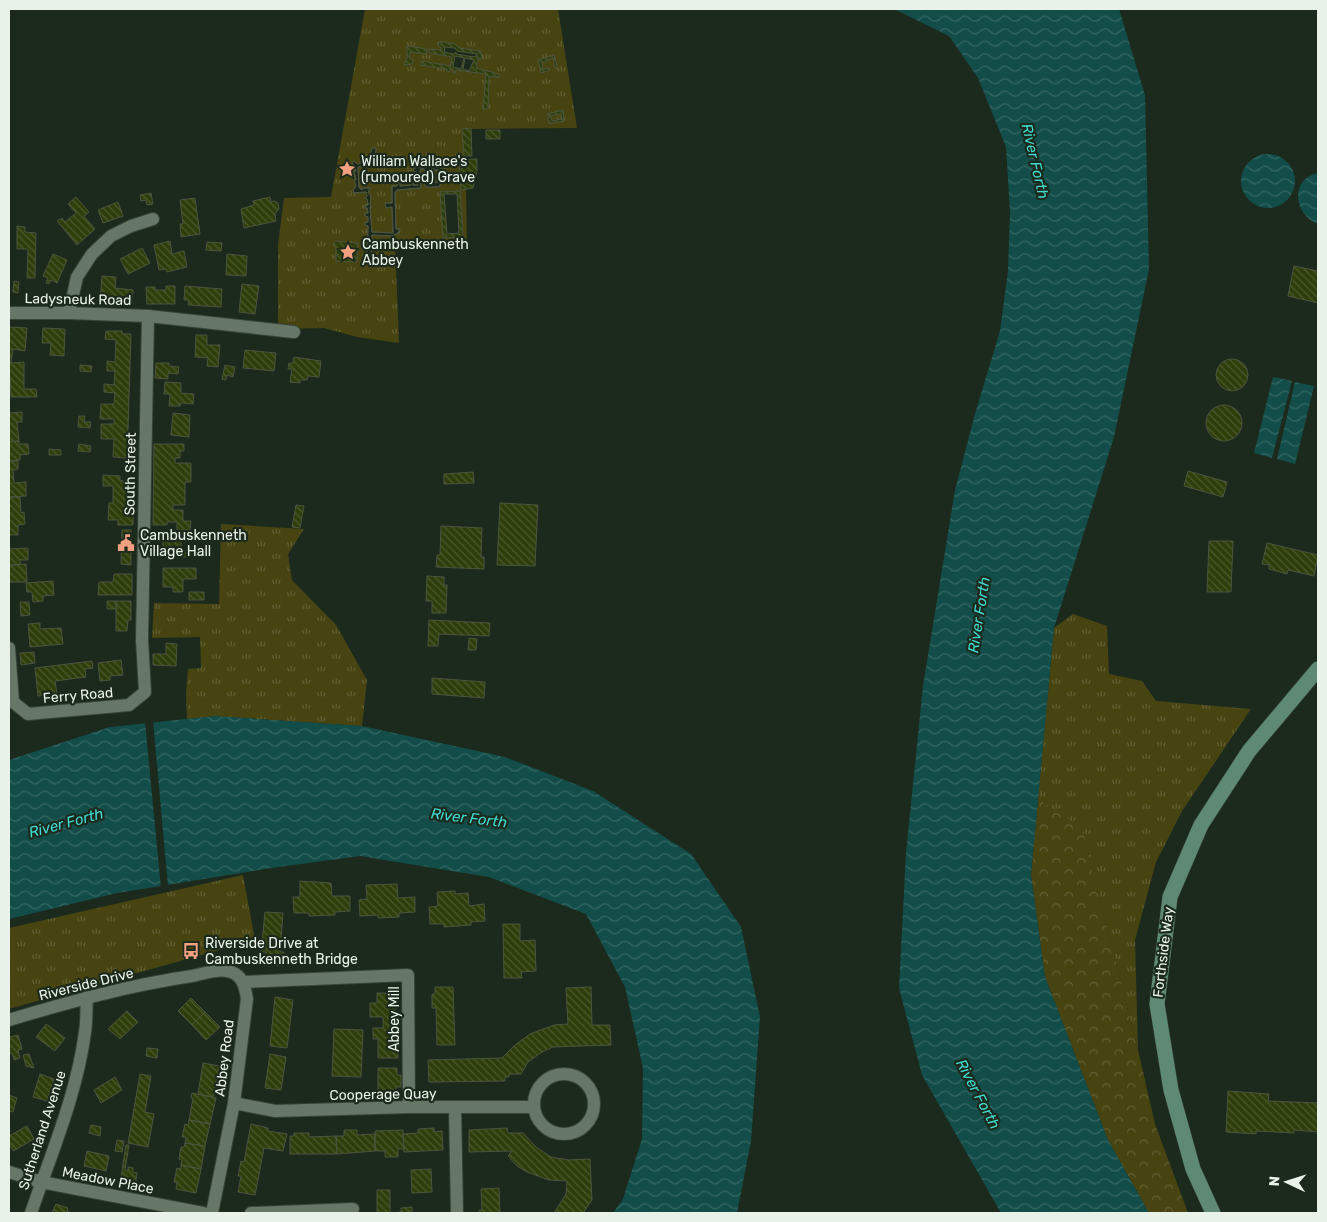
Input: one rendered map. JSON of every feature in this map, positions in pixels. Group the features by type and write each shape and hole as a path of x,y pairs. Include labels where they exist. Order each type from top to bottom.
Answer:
{"street":[{"path":"69,313 77,276 92,254 112,236 131,226 153,219"},
{"name":"Ladysneuk Road","path":"9,313 148,316 294,332"},
{"name":"South Street","path":"145,692 142,640 148,316"},
{"name":"Ferry Road","path":"9,648 13,702 28,714 130,705 145,692"},
{"name":"Forthside Way","path":"1213,1213 1193,1169 1173,1099 1157,1004 1170,897 1200,825 1249,751 1318,669"},
{"name":"Riverside Drive","path":"9,1020 87,997 171,979 226,970 237,975 244,982"},
{"name":"Abbey Mill","path":"244,982 408,975 409,1107"},
{"name":"Abbey Road","path":"212,1213 234,1103 247,999 244,982"},
{"name":"Sutherland Avenue","path":"31,1213 67,1111 78,1069 85,1032 87,997"},
{"path":"563,1073 581,1078 592,1093 594,1102 590,1118 585,1126 578,1131 567,1134 553,1132 546,1128 540,1122 534,1108 536,1092 540,1085 546,1079 563,1073"},
{"name":"Cooperage Quay","path":"234,1103 276,1111 409,1107 534,1108"},
{"path":"455,1108 457,1213"},
{"name":"Meadow Place","path":"9,1172 42,1182 203,1213"},
{"path":"251,1213 353,1209"}],"green space":[{"path":"365,9 558,9 577,128 463,129 464,160 462,190 466,190 467,242 395,243 399,343 357,337 324,328 278,329 278,245 284,198 331,197","holes":["439,42 464,50 481,51 482,59 478,59 476,68 492,76 489,78 488,109 484,109 486,74 456,70 455,73 453,69 447,72 447,69 421,65 422,61 451,66 452,57 430,53 429,49 441,50","372,148 376,148 375,165 358,167 359,188 361,187 361,190 370,188 368,193 371,197 372,232 393,233 392,207 386,207 386,203 392,203 392,187 397,186 398,182 400,182 400,186 411,185 411,179 413,179 413,185 418,185 417,172 413,170 419,166 420,168 432,167 432,171 428,171 428,183 439,182 439,170 434,170 434,168 441,167 441,183 439,187 427,187 424,169 421,169 421,188 397,190 395,193 396,229 400,229 398,233 392,236 372,235 371,259 395,258 395,261 382,263 374,261 369,264 367,263 368,226 365,222 368,222 368,217 365,216 365,213 368,213 365,207 368,205 365,198 367,196 366,192 354,193 356,186 354,171 356,171 352,163 354,161 358,164 373,163 372,154 370,154","460,191 463,236 443,238 441,192"]},
{"path":"221,524 304,529 288,554 292,580 336,625 367,680 362,726 215,716 187,719 186,693 188,669 201,668 200,637 152,638 154,603 219,604"},
{"path":"1073,614 1107,626 1109,674 1142,681 1156,701 1251,709 1182,811 1156,862 1135,940 1138,1050 1082,829 1038,799 1054,628"},
{"path":"1038,799 1082,828 1155,1124 1188,1213 1149,1213 1108,1140 1045,977 1031,875"},
{"path":"243,875 255,940 9,1009 9,928"}],"water":[{"name":"River Forth","path":"894,9 1119,9 1145,95 1149,269 1114,437 1054,628 1031,875 1045,977 1108,1140 1149,1213 1001,1213 922,1075 899,988 906,853 923,686 955,490 1000,331 1008,271 1010,213 1006,147 978,78 949,36"},
{"path":"1268,154 1278,156 1287,162 1293,171 1295,181 1293,191 1287,200 1278,206 1268,208 1258,206 1249,200 1243,191 1241,181 1243,171 1249,162 1258,156"},
{"path":"1318,173 1318,224 1304,213 1298,197 1299,189 1303,182 1309,176"},
{"path":"1273,377 1292,381 1272,458 1254,453"},
{"path":"1295,382 1314,386 1295,464 1277,459"},
{"name":"River Forth","path":"215,716 362,726 505,757 593,791 691,854 741,927 760,1017 751,1141 737,1213 613,1213 623,1199 642,1139 643,1068 625,987 586,914 489,877 360,856 271,868 117,893 9,919 9,760 110,727"}],"pier":[{"path":"153,720 168,887 161,888 145,721"}],"building":[{"path":"438,42 445,42 455,44 459,48 481,51 482,59 478,59 476,68 499,74 499,78 492,76 489,78 488,109 483,109 486,74 456,70 453,73 453,69 447,72 447,69 420,65 422,61 451,66 452,57 430,53 429,49 441,50 441,47 439,47","holes":["445,47 455,48 457,51 478,54 474,57 456,54 456,52 453,54 444,52","455,56 464,58 461,69 453,67","465,58 474,60 469,71 463,69"]},
{"path":"407,46 427,49 427,54 410,52 410,59 413,60 412,64 404,65 407,59"},
{"path":"554,55 557,66 555,69 553,58 542,63 543,69 549,68 550,70 541,73 538,60"},
{"path":"563,110 564,121 549,124 548,118 551,117 552,121 562,119 561,114 548,116 547,114"},
{"path":"471,128 472,156 464,156 462,129"},
{"path":"486,130 500,130 500,139 486,139"},
{"path":"372,148 376,148 375,165 358,167 359,188 361,187 361,190 370,188 368,193 371,196 372,232 393,233 392,207 386,208 385,203 392,203 392,186 397,186 398,182 400,182 400,186 411,185 411,179 413,179 413,185 418,185 417,172 413,170 419,166 420,168 432,167 432,171 428,171 428,183 439,182 439,170 433,170 434,167 441,167 441,183 439,187 427,187 424,185 425,172 424,169 421,169 421,188 397,190 395,193 396,229 400,229 398,233 392,236 372,235 371,259 395,258 395,262 391,263 374,261 369,264 367,263 368,226 365,225 365,222 368,222 368,217 365,216 365,213 368,213 365,205 368,205 365,198 367,196 366,192 354,193 353,190 356,186 354,171 356,171 352,163 354,161 358,164 373,163 372,154 370,155"},
{"path":"372,148 376,148 375,165 358,167 359,188 361,187 361,190 370,188 368,193 371,196 372,232 393,233 392,207 386,208 385,203 392,203 392,186 397,186 398,182 400,182 400,186 411,185 411,179 413,179 413,185 418,185 417,172 413,170 419,166 420,168 432,167 432,171 428,171 428,183 439,182 439,170 433,170 434,167 441,167 441,183 439,187 427,187 424,185 425,172 424,169 421,169 421,188 397,190 395,193 396,229 400,229 398,233 392,236 372,235 371,259 395,258 395,262 391,263 374,261 369,264 367,263 368,226 365,225 365,222 368,222 368,217 365,216 365,213 368,213 365,205 368,205 365,198 367,196 366,192 354,193 353,190 356,186 354,171 356,171 352,163 354,161 358,164 373,163 372,154 370,155"},
{"path":"477,159 477,171 473,188 461,190 459,160"},
{"path":"460,191 463,237 443,238 440,192","holes":["444,194 457,194 459,233 447,234"]},
{"path":"151,193 153,204 147,205 146,200 141,201 140,195"},
{"path":"76,197 89,212 84,216 95,229 77,245 57,221 62,218 65,222 76,213 68,204"},
{"path":"270,197 271,202 278,203 279,209 275,214 276,221 244,228 241,209 254,205 253,201"},
{"path":"195,198 200,234 181,237 180,224 183,224 180,200"},
{"path":"118,202 123,216 103,223 98,210"},
{"path":"17,226 25,227 25,232 36,233 35,278 27,278 28,249 17,249"},
{"path":"170,241 172,254 184,251 187,267 167,272 166,269 159,270 154,245"},
{"path":"336,241 358,243 357,262 336,261 336,248 333,244"},
{"path":"207,242 222,243 221,251 206,250"},
{"path":"142,248 150,263 128,274 120,259"},
{"path":"53,254 67,260 57,283 51,280 49,284 46,283 48,278 43,276"},
{"path":"227,254 247,256 246,276 226,275"},
{"path":"1294,266 1318,271 1318,303 1288,296"},
{"path":"102,276 116,277 115,288 133,290 132,304 100,302"},
{"path":"14,281 19,282 18,293 13,292"},
{"path":"242,284 259,286 255,314 239,312"},
{"path":"166,286 175,286 175,304 147,304 146,287 155,287 155,290 166,290"},
{"path":"185,286 222,289 221,307 188,305 189,300 184,300"},
{"path":"9,327 27,328 25,351 13,349 11,363 24,362 24,389 36,389 37,397 11,397"},
{"path":"43,328 65,329 64,356 50,355 51,343 42,343"},
{"path":"106,331 122,331 122,334 131,334 127,458 113,457 114,439 101,439 101,424 114,424 114,419 100,419 101,404 114,404 115,393 104,392 104,384 114,385 115,371 107,371 107,361 115,362 116,340 105,339"},
{"path":"196,335 207,335 207,345 220,345 218,367 207,366 208,358 195,357"},
{"path":"245,350 276,353 274,371 243,368"},
{"path":"294,357 321,361 319,377 308,376 307,380 300,380 300,383 290,382 292,369 288,369 289,363 293,363"},
{"path":"1232,359 1243,364 1248,375 1243,386 1232,391 1221,386 1216,375 1221,364"},
{"path":"156,363 169,363 169,366 179,367 178,374 168,373 168,379 155,378"},
{"path":"80,365 92,366 91,372 80,371"},
{"path":"225,365 235,367 233,377 227,375 226,380 222,379"},
{"path":"165,382 181,383 181,393 194,394 193,404 181,403 180,406 169,406 170,394 164,394"},
{"path":"1224,405 1231,406 1237,410 1241,416 1241,430 1237,436 1231,440 1224,441 1217,440 1211,436 1207,430 1206,423 1207,416 1211,410 1217,406"},
{"path":"22,412 22,422 17,422 19,441 9,442 9,413"},
{"path":"173,413 190,415 189,437 171,435"},
{"path":"79,416 85,416 84,422 91,422 90,428 78,427"},
{"path":"19,441 19,444 28,444 29,454 20,455 20,460 9,461 9,442"},
{"path":"79,444 91,446 90,452 78,451"},
{"path":"154,444 184,444 184,451 180,451 180,458 175,458 175,463 191,463 191,482 185,482 185,505 173,505 173,510 183,510 183,521 191,521 190,530 177,530 177,522 167,522 167,525 153,525"},
{"path":"49,449 61,450 61,455 49,455"},
{"path":"9,461 18,461 18,469 13,470 14,483 26,482 26,496 9,497"},
{"path":"1188,471 1227,482 1223,497 1184,486"},
{"path":"473,472 474,483 444,484 444,474"},
{"path":"103,475 120,476 120,481 134,481 133,525 118,525 118,520 108,520 109,503 113,503 113,486 103,486"},
{"path":"9,497 20,497 21,513 24,512 25,524 18,525 18,535 9,535"},
{"path":"500,503 538,505 535,566 497,565"},
{"path":"296,505 304,506 300,528 292,527"},
{"path":"441,526 482,528 481,557 484,557 484,569 436,567 437,555 440,555"},
{"name":"Cambuskenneth Village Hall","path":"122,530 131,530 131,565 121,564"},
{"path":"163,536 181,536 181,552 189,552 189,557 163,556"},
{"path":"1209,541 1233,541 1231,592 1207,592"},
{"path":"1267,543 1318,555 1314,576 1288,570 1287,574 1269,569 1269,565 1262,564"},
{"path":"28,548 28,560 20,560 20,565 9,565 9,549"},
{"path":"26,564 27,582 9,582 9,565"},
{"path":"163,568 196,568 196,579 183,579 183,592 173,592 173,587 163,587"},
{"path":"114,574 132,574 132,595 98,595 99,582 113,582"},
{"path":"427,576 444,577 444,585 447,585 446,613 432,613 432,601 426,601"},
{"path":"53,581 54,595 43,596 43,601 33,602 32,592 27,592 26,583"},
{"path":"189,592 204,592 204,600 189,600"},
{"path":"107,601 116,601 117,609 107,609"},
{"path":"116,601 131,601 131,620 128,620 127,631 116,631"},
{"path":"20,602 29,602 30,615 21,616"},
{"path":"429,620 490,623 489,636 439,634 438,646 428,646"},
{"path":"40,623 40,629 61,628 63,644 30,647 28,624"},
{"path":"469,638 477,639 476,650 468,650"},
{"path":"166,643 177,644 176,666 153,665 153,654 166,654"},
{"path":"34,652 35,663 21,665 20,653"},
{"path":"121,660 123,675 110,676 110,680 100,681 98,663"},
{"path":"92,661 93,668 85,669 86,677 55,681 57,694 38,696 35,668"},
{"path":"432,678 485,682 484,698 432,694"},
{"path":"300,881 331,883 332,896 350,896 350,911 335,912 335,915 309,916 309,913 294,913 293,897 300,897"},
{"path":"397,884 398,898 415,897 415,912 399,913 399,917 378,918 378,915 360,916 359,900 367,899 366,885"},
{"path":"455,891 455,894 468,893 469,906 484,904 485,921 471,922 471,925 444,927 444,924 430,924 429,907 438,906 437,892"},
{"path":"265,912 283,913 280,952 284,952 283,966 265,964 266,952 261,952"},
{"path":"503,924 520,924 520,941 535,940 536,971 521,972 522,978 504,978"},
{"path":"435,987 453,987 455,1045 437,1045 436,1008 432,1008 432,994 435,994"},
{"path":"591,987 592,1025 610,1025 611,1045 553,1047 528,1062 521,1074 509,1074 509,1077 505,1077 505,1081 429,1082 428,1060 502,1058 530,1034 554,1025 568,1024 566,988"},
{"path":"377,993 395,993 395,1043 398,1043 398,1058 378,1058 378,1039 373,1039 373,1028 383,1028 383,1017 370,1017 370,1003 377,1003"},
{"path":"275,997 293,1000 287,1048 270,1046"},
{"path":"191,998 205,1012 192,1025 178,1011"},
{"path":"127,1011 138,1022 120,1039 108,1029"},
{"path":"205,1012 220,1027 206,1040 192,1025"},
{"path":"46,1024 65,1038 55,1051 36,1037"},
{"path":"334,1029 363,1030 361,1077 332,1076"},
{"path":"18,1035 22,1049 18,1050 20,1058 14,1060 12,1053 9,1054 9,1037"},
{"path":"147,1048 158,1049 157,1058 146,1056"},
{"path":"29,1054 34,1068 26,1066 23,1055"},
{"path":"270,1054 286,1057 281,1090 265,1088"},
{"path":"203,1063 219,1066 213,1097 198,1094"},
{"path":"378,1068 397,1068 397,1075 401,1075 401,1087 396,1087 396,1093 378,1093"},
{"path":"40,1074 54,1079 47,1101 33,1097"},
{"path":"140,1074 151,1076 145,1112 154,1114 148,1147 128,1143"},
{"path":"115,1077 122,1090 101,1103 94,1090"},
{"path":"1228,1091 1269,1094 1268,1101 1318,1103 1318,1132 1294,1130 1294,1133 1256,1131 1256,1134 1226,1132"},
{"path":"192,1093 216,1098 210,1124 189,1120 193,1098 191,1098"},
{"path":"9,1095 17,1098 13,1112 9,1111"},
{"path":"189,1120 210,1124 205,1146 185,1143 186,1137 182,1137 185,1124 188,1125"},
{"path":"251,1124 268,1128 268,1131 287,1134 283,1151 264,1148 255,1195 238,1192 241,1176 238,1176 241,1161 244,1162"},
{"path":"91,1125 101,1127 100,1136 89,1133"},
{"path":"27,1126 34,1139 13,1151 9,1143 9,1136"},
{"path":"434,1128 434,1132 442,1131 443,1150 404,1152 403,1134 418,1133 418,1129"},
{"path":"507,1128 508,1133 523,1133 536,1147 551,1157 569,1160 590,1159 592,1200 583,1213 554,1213 566,1194 567,1181 549,1180 527,1172 517,1166 508,1156 512,1151 469,1152 469,1130"},
{"path":"344,1130 357,1130 357,1135 375,1134 375,1151 337,1154 336,1136 344,1136"},
{"path":"403,1130 404,1149 398,1149 398,1157 385,1157 385,1151 375,1151 375,1131"},
{"path":"294,1133 309,1133 309,1137 336,1136 337,1154 290,1154 290,1136 294,1136"},
{"path":"117,1140 124,1141 122,1152 115,1151"},
{"path":"185,1143 205,1146 201,1169 181,1165 182,1160 179,1159 181,1147 184,1147"},
{"path":"126,1145 129,1145 125,1170 128,1171 128,1167 133,1168 133,1172 137,1173 135,1187 120,1184"},
{"path":"87,1151 109,1156 106,1171 84,1166"},
{"path":"181,1165 201,1169 196,1193 176,1189 177,1183 174,1182 177,1168 181,1169"},
{"path":"431,1169 432,1192 412,1193 411,1170"},
{"path":"499,1188 500,1213 479,1213 479,1210 482,1210 481,1189"},
{"path":"377,1190 390,1190 390,1213 377,1213"},
{"path":"56,1204 68,1208 67,1211 71,1213 52,1213"},
{"path":"412,1207 412,1213 393,1213 401,1212 401,1208"}],"place":[{"name":"William Wallace's (rumoured) Grave","path":"347,169"},
{"name":"Cambuskenneth Abbey","path":"348,252"},
{"name":"Cambuskenneth Village Hall","path":"126,543"},
{"name":"Riverside Drive at Cambuskenneth Bridge","path":"191,951"}]}
